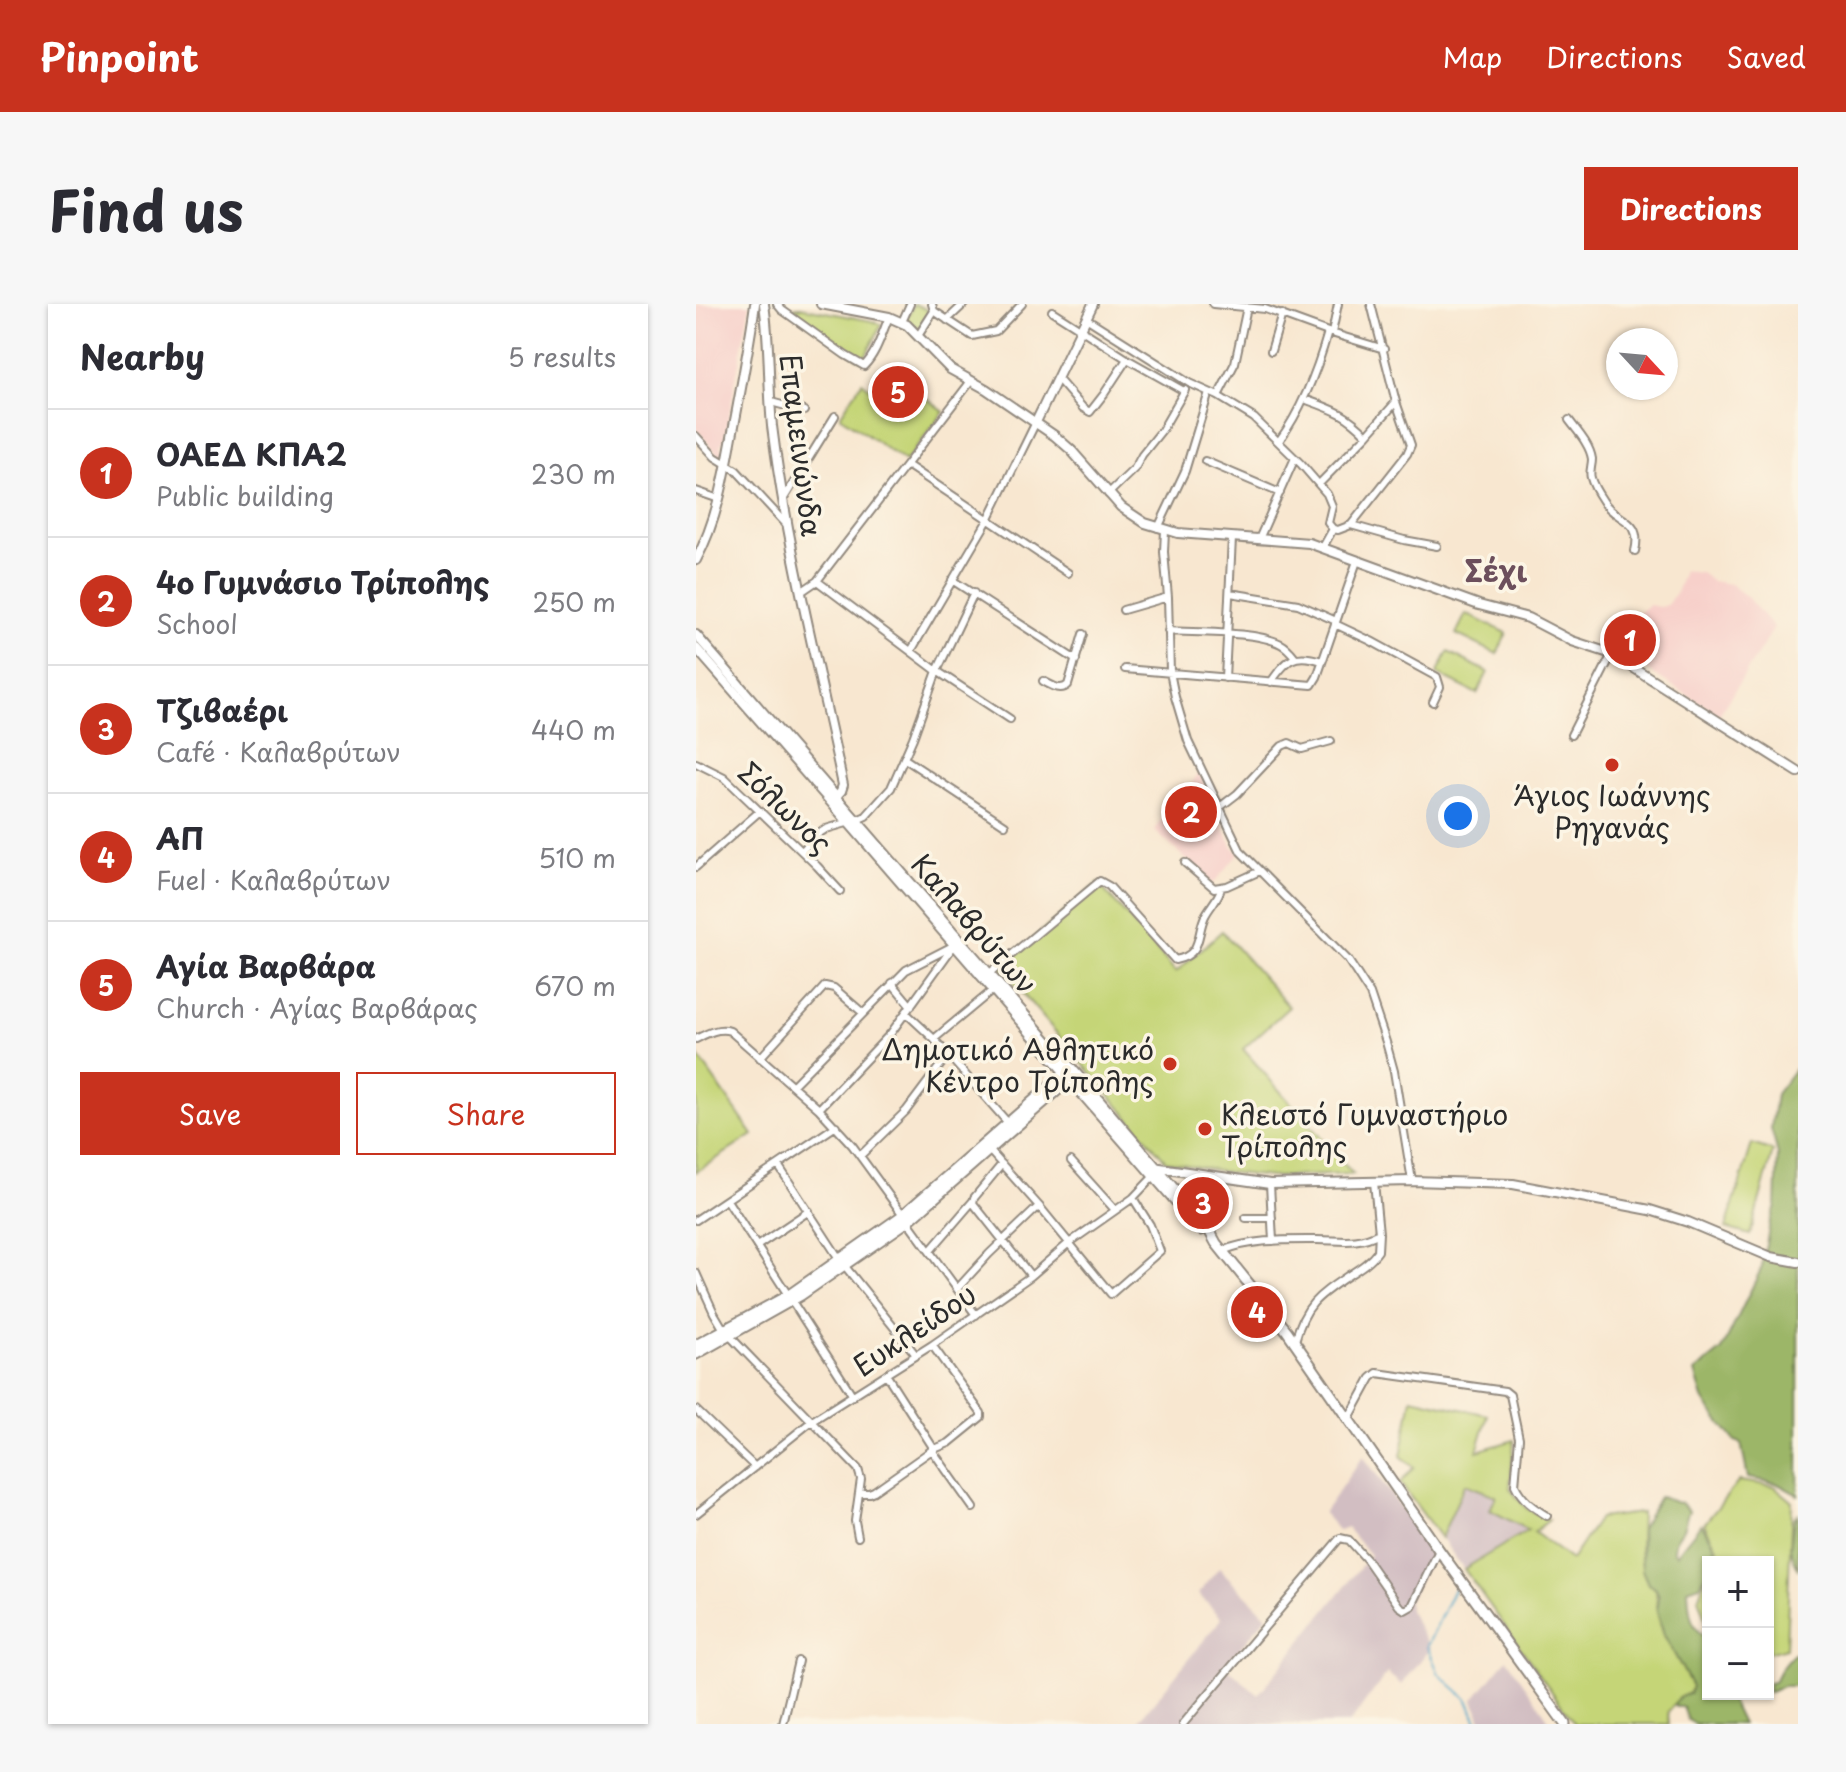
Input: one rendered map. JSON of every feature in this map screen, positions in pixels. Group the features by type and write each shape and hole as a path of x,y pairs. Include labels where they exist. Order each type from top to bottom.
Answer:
{"main road":[{"path":"906,1218 1071,1074"},
{"name":"Καλαβρύτων","path":"1071,1074 1153,1171 1209,1230 1295,1343 1565,1724"},
{"path":"696,1354 726,1333 790,1298 906,1218 990,1151 1011,1127"},
{"path":"696,1345 726,1333"}],"street":[{"path":"696,560 704,546 719,499 755,304"},
{"name":"Επαμεινώνδα","path":"764,304 772,423 783,500 843,785 834,798"},
{"path":"777,304 862,366 872,356 889,317"},
{"path":"821,304 842,306 902,322 946,366 1036,422 1071,450 1108,494 1130,514 1161,529 1300,542 1323,547 1479,605 1518,614 1572,641 1612,654 1798,772"},
{"path":"902,322 910,304"},
{"path":"947,320 964,304"},
{"path":"918,336 931,307 972,336 996,331 1022,304"},
{"path":"911,651 988,520 1093,304"},
{"path":"1213,304 1251,306 1282,314 1384,349"},
{"path":"1279,441 1304,399 1338,304"},
{"path":"1333,529 1351,525 1411,447 1371,304"},
{"path":"1218,396 1235,363 1251,306"},
{"path":"1052,311 1184,391"},
{"path":"1271,351 1282,314"},
{"path":"1086,318 1189,383 1248,413 1319,484 1332,503 1328,523 1333,529"},
{"path":"1057,378 1090,412 1127,359"},
{"path":"801,592 817,581 971,381"},
{"path":"1108,494 1135,468 1162,430 1189,383"},
{"path":"1209,392 1185,471 1161,529 1168,597 1170,672 1179,710 1188,741 1241,852 1348,960 1370,994 1394,1071 1412,1181"},
{"path":"1304,399 1344,414 1367,435"},
{"path":"771,402 804,411"},
{"path":"1319,484 1396,402"},
{"path":"783,500 835,416"},
{"path":"1569,420 1591,455 1590,478 1602,500 1635,530 1635,551"},
{"path":"696,436 715,457 736,470 788,527"},
{"path":"1259,539 1295,458"},
{"path":"1205,461 1280,493"},
{"path":"907,465 1068,573"},
{"path":"696,491 719,499"},
{"path":"1351,525 1437,546"},
{"path":"1323,547 1333,529"},
{"path":"1225,678 1232,538"},
{"path":"1125,669 1312,685 1357,561"},
{"path":"952,580 1076,660"},
{"path":"817,581 937,671 1010,719"},
{"path":"802,851 826,829 866,816 887,794 905,759 937,671 974,593"},
{"path":"1230,593 1298,604 1336,622 1437,677 1440,687 1433,702"},
{"path":"1123,610 1168,597"},
{"path":"1168,631 1270,640 1285,646 1295,657"},
{"path":"1043,681 1058,688 1065,687 1070,681 1083,634"},
{"name":"Καλαβρύτων","path":"696,635 852,822 1071,1074"},
{"name":"Καλαβρύτων","path":"696,648 834,798"},
{"path":"1571,735 1612,654"},
{"path":"1271,682 1295,657 1322,661"},
{"path":"1220,807 1237,794 1284,745 1289,743 1302,749 1331,741"},
{"path":"905,759 1005,825"},
{"name":"Σόλωνος","path":"696,763 720,774 840,891"},
{"path":"696,867 760,811"},
{"path":"1185,863 1211,886 1221,888 1260,871"},
{"path":"986,976 1100,881 1109,886 1175,960 1185,957 1196,946 1203,921 1221,888"},
{"path":"793,1085 906,970 958,942"},
{"path":"819,1109 891,1033 958,942"},
{"name":"Καλαβρύτων","path":"986,976 993,990 1071,1074"},
{"path":"892,983 911,1006"},
{"path":"760,1058 821,989 828,986 834,988 863,1013"},
{"path":"934,1039 993,990"},
{"path":"906,1013 934,1039 1011,1127"},
{"path":"696,1039 727,1029 819,1109 860,1156 976,1315"},
{"path":"860,1156 906,1111 948,1055"},
{"path":"696,1220 836,1126"},
{"path":"990,1151 1111,1294 1160,1251 1150,1225 1133,1198"},
{"path":"1071,1161 1115,1210"},
{"path":"930,1251 1002,1164"},
{"path":"778,1165 842,1263 916,1355"},
{"path":"1153,1171 1270,1184 1504,1183 1629,1205 1682,1220 1771,1257 1798,1262"},
{"name":"Ευκλείδου","path":"696,1514 812,1421 932,1345 1031,1276 1069,1243 1133,1198 1153,1171"},
{"path":"1295,1343 1302,1319 1313,1302 1375,1255 1379,1247 1374,1182"},
{"path":"1270,1184 1273,1241"},
{"path":"727,1200 853,1396"},
{"path":"973,1201 1031,1276"},
{"path":"957,1289 1039,1206"},
{"path":"757,1246 809,1211"},
{"path":"1246,1218 1272,1218"},
{"path":"1219,1247 1273,1241 1361,1241 1379,1233"},
{"path":"696,1273 726,1333 858,1469 861,1479 855,1521 858,1537"},
{"path":"860,1493 874,1491 933,1450 949,1443 982,1415 932,1345"},
{"path":"1348,1420 1371,1378 1377,1373 1505,1391 1510,1395 1519,1438 1515,1485 1530,1505 1547,1516"},
{"path":"886,1374 973,1508"},
{"path":"696,1410 755,1467"},
{"path":"1183,1724 1340,1538 1346,1538 1358,1550 1405,1610 1412,1606 1439,1550"},
{"path":"783,1724 798,1661"}],"shaded area":[{"path":"696,304 750,304 724,441 720,445 723,450 721,458 696,430"},
{"path":"1684,571 1701,573 1712,581 1730,584 1746,596 1774,628 1719,715 1620,653 1593,642 1601,633 1620,625 1630,613 1640,612 1649,605 1665,606 1676,593"},
{"path":"1199,772 1232,846 1239,853 1213,884 1155,831 1179,789 1186,793"},
{"path":"1363,1456 1434,1553 1408,1602 1409,1610 1430,1648 1402,1685 1387,1673 1349,1724 1136,1724 1222,1618 1198,1594 1219,1568 1267,1616 1225,1666 1258,1695 1370,1555 1347,1528 1339,1531 1323,1513"},
{"path":"1465,1483 1497,1496 1529,1531 1464,1569 1441,1538"},
{"path":"1507,1659 1550,1724 1485,1724 1481,1721 1474,1699"}],"green space":[{"path":"914,304 929,312 920,327 906,319"},
{"path":"800,307 872,321 881,326 864,359 860,360 793,311"},
{"path":"862,382 904,415 921,394 944,412 905,462 840,416"},
{"path":"1466,614 1507,633 1497,654 1456,634"},
{"path":"1448,652 1488,672 1477,694 1437,674"},
{"name":"Δημοτικό Αθλητικό Κέντρο Τρίπολης","path":"1098,883 1176,972 1222,931 1289,1007 1243,1049 1353,1174 1271,1177 1166,1161 1000,967"},
{"path":"696,1057 753,1135 696,1172"},
{"path":"1798,1068 1798,1495 1776,1483 1748,1478 1741,1443 1735,1441 1709,1408 1695,1372 1722,1350 1762,1267 1776,1206 1778,1154 1771,1129 1776,1094"},
{"path":"1752,1144 1773,1151 1750,1235 1726,1228"},
{"path":"1412,1398 1488,1415 1477,1451 1514,1440 1510,1489 1527,1509 1549,1520 1534,1532 1571,1560 1599,1518 1641,1513 1642,1566 1649,1584 1656,1589 1658,1616 1664,1635 1692,1686 1691,1693 1680,1697 1668,1712 1669,1724 1575,1724 1464,1569 1528,1530 1490,1510 1496,1496 1465,1484 1441,1538 1400,1483 1414,1467 1401,1456"},
{"path":"1739,1481 1774,1486 1792,1501 1786,1648 1774,1651 1774,1556 1715,1556 1718,1549 1704,1524"},
{"path":"1659,1497 1681,1503 1689,1511 1675,1542 1674,1552 1677,1554 1701,1524 1712,1540 1716,1551 1714,1556 1702,1556 1702,1581 1688,1589 1690,1611 1702,1635 1702,1700 1730,1700 1742,1724 1695,1724 1688,1720 1683,1707 1674,1704 1690,1693 1692,1686 1664,1635 1657,1610 1659,1597 1642,1570 1641,1529"},
{"path":"1798,1514 1798,1570 1790,1548 1794,1518"},
{"path":"1702,1588 1702,1610 1698,1598"},
{"path":"1798,1652 1798,1686 1783,1686 1774,1690 1774,1682 1790,1658"}],"waterway":[{"path":"1456,1585 1427,1646 1439,1674 1468,1700 1478,1724"}],"place":[{"name":"Αγία Βαρβάρα","path":"898,392"},
{"name":"ΟΑΕΔ ΚΠΑ2","path":"1630,640"},
{"name":"Άγιος Ιωάννης Ρηγανάς","path":"1612,765"},
{"name":"4ο Γυμνάσιο Τρίπολης","path":"1191,812"},
{"name":"Δημοτικό Αθλητικό Κέντρο Τρίπολης","path":"1170,1064"},
{"name":"Κλειστό Γυμναστήριο Τρίπολης","path":"1205,1129"},
{"name":"Τζιβαέρι","path":"1203,1203"},
{"name":"ΑΠ","path":"1257,1312"}],"district":[{"name":"Σέχι","path":"1496,569"}]}
